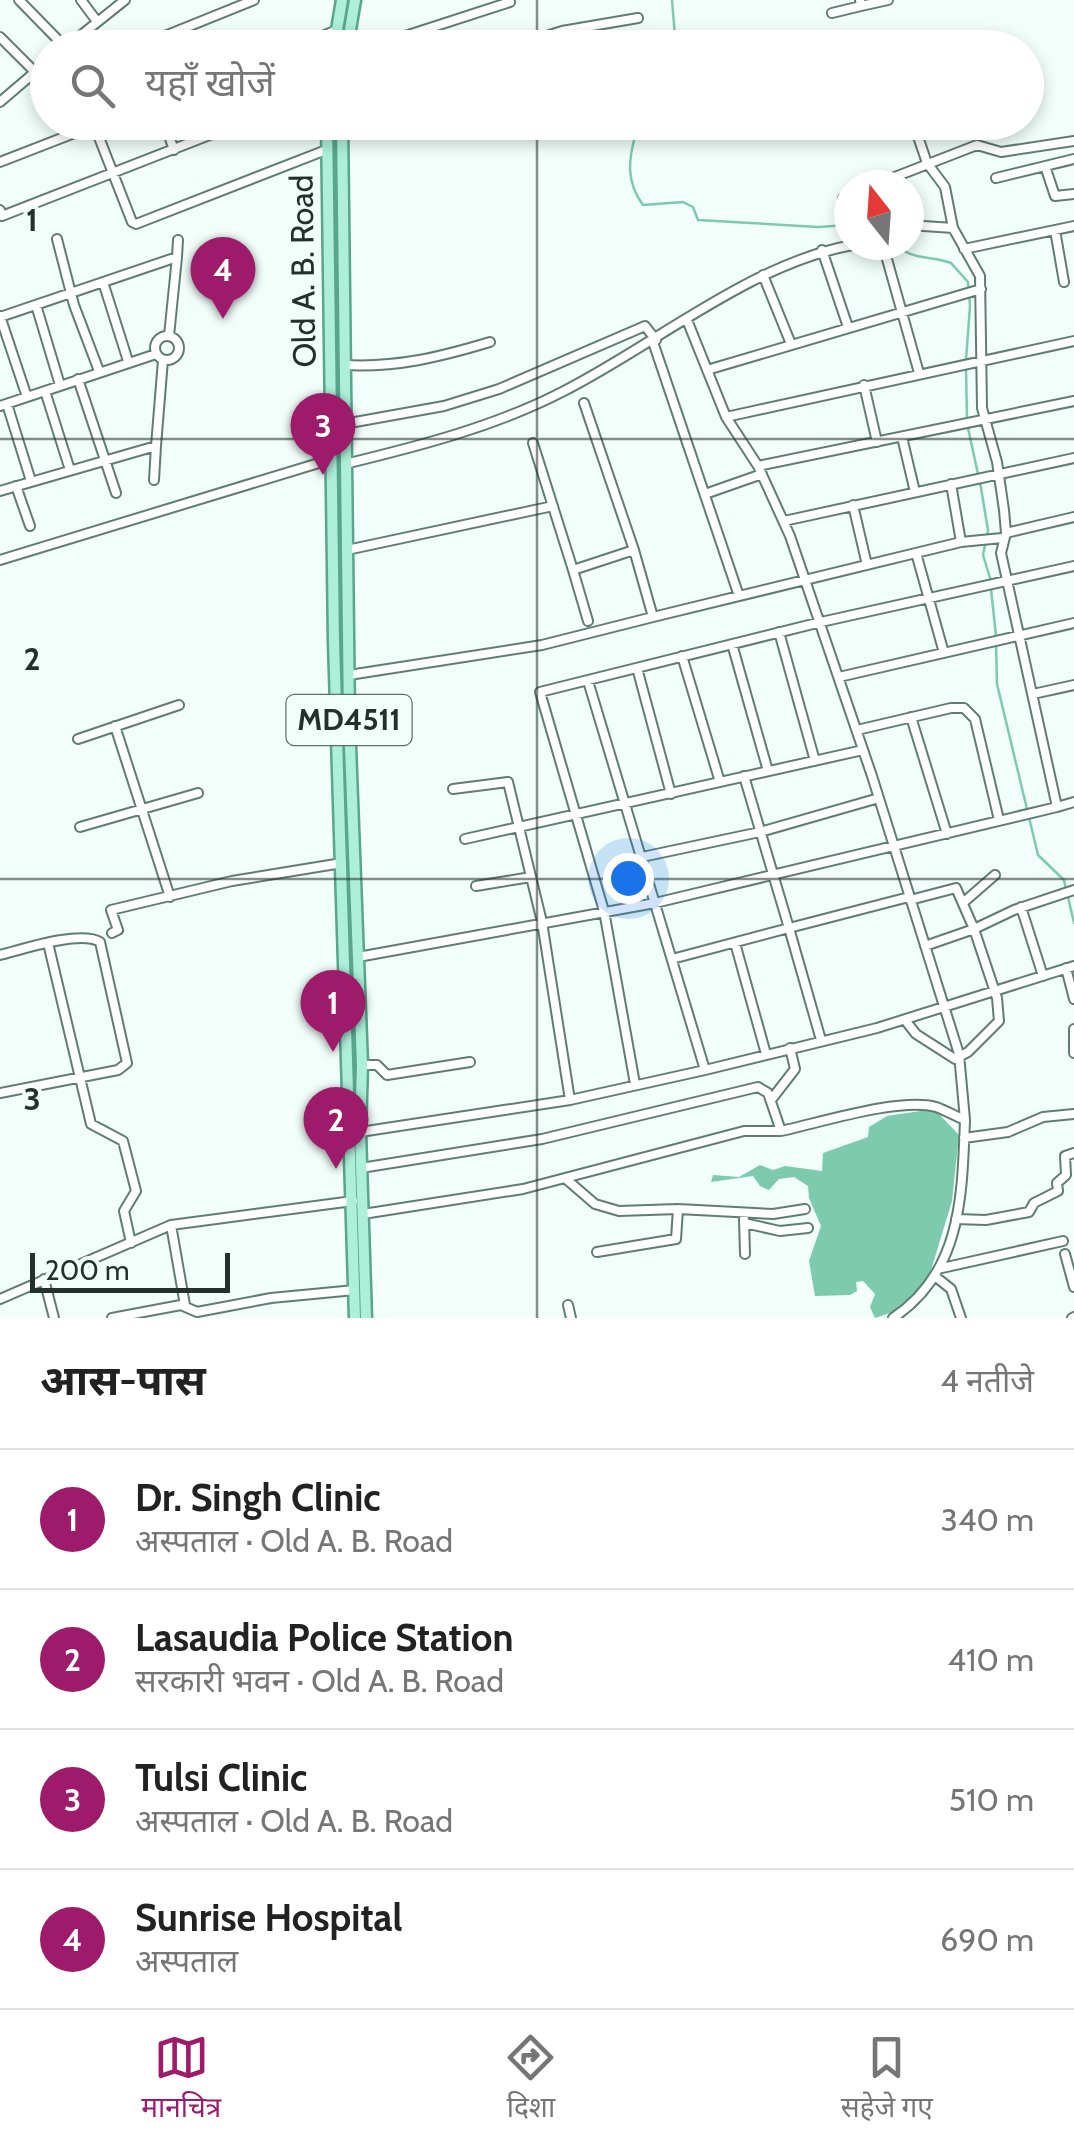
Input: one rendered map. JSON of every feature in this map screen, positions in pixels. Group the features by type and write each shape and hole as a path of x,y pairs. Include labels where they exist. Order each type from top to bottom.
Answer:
{"main road":[{"path":"337,30 342,0"},
{"path":"350,30 355,0"},
{"name":"Old A. B. Road","path":"326,140 356,1318"},
{"name":"Old A. B. Road","path":"342,140 346,550 366,1318"},
{"path":"326,194 341,195"}],"street":[{"path":"19,0 48,30"},
{"path":"82,0 96,20"},
{"path":"105,0 112,10"},
{"path":"85,30 124,0"},
{"path":"180,30 254,0"},
{"path":"832,13 860,3 888,0"},
{"path":"424,30 510,2"},
{"path":"573,30 638,18"},
{"path":"0,37 30,67"},
{"path":"2,96 30,76"},
{"path":"0,162 56,140"},
{"path":"102,140 136,224 326,150"},
{"path":"170,140 174,150"},
{"path":"0,210 2,216 199,140"},
{"path":"919,140 927,163 945,187 954,228 976,264 972,291 975,361 1004,536 1002,581 1019,636 1057,807"},
{"path":"914,170 977,145 1001,152 1074,141"},
{"path":"996,178 1074,159"},
{"path":"1045,166 1055,196 1074,194"},
{"path":"924,226 954,228"},
{"path":"964,249 1074,226"},
{"path":"1056,230 1064,282"},
{"path":"57,238 71,293 99,372"},
{"path":"169,336 178,240"},
{"path":"345,464 426,444 526,408 655,341 762,275 834,248"},
{"path":"822,250 848,327"},
{"path":"27,397 0,317 176,257"},
{"path":"887,260 920,373"},
{"path":"762,275 791,344"},
{"path":"103,282 128,360"},
{"path":"707,370 972,291"},
{"path":"36,305 60,385"},
{"path":"687,320 726,417 760,470 784,521 864,750 960,1057 964,1138 956,1219 939,1273 922,1297 893,1318"},
{"path":"344,424 444,406 499,389 645,326 655,341 739,596"},
{"path":"154,480 160,357 157,340 169,336"},
{"path":"31,481 3,405 128,360 174,358 178,342 169,336"},
{"path":"726,417 1074,341"},
{"path":"344,365 412,364 490,342"},
{"path":"78,379 116,494"},
{"path":"864,385 877,442"},
{"path":"45,391 70,470"},
{"path":"704,494 760,470 1074,401"},
{"path":"584,403 653,617"},
{"path":"902,437 914,492"},
{"path":"533,443 588,621"},
{"path":"0,491 156,446"},
{"path":"784,521 1074,458"},
{"path":"0,560 332,459"},
{"path":"951,484 961,542"},
{"path":"16,486 30,526"},
{"path":"346,550 552,506"},
{"path":"853,506 867,565"},
{"path":"349,675 542,645 1074,517"},
{"path":"573,570 634,550"},
{"path":"916,553 944,653"},
{"path":"636,1084 604,911 540,692 821,622 1074,566"},
{"path":"839,677 1074,624"},
{"path":"779,632 815,761"},
{"path":"732,644 768,771"},
{"path":"682,656 720,782"},
{"path":"637,668 671,794"},
{"path":"588,681 705,1070"},
{"path":"1033,694 1074,685"},
{"path":"78,739 179,705"},
{"path":"857,730 964,708 974,719 999,820"},
{"path":"911,717 947,834"},
{"path":"115,726 170,898"},
{"path":"464,839 864,750"},
{"path":"744,776 821,1040"},
{"path":"453,790 508,782 542,922 570,1100"},
{"path":"80,827 198,793"},
{"path":"642,857 760,832 879,798"},
{"path":"358,958 655,903 1074,802"},
{"path":"112,933 118,930 111,910 232,882 342,863"},
{"path":"964,902 995,874"},
{"path":"476,886 531,876"},
{"path":"672,959 956,888 974,930 999,1021 960,1057 952,1058 916,1034 905,1020"},
{"path":"925,946 1074,890"},
{"path":"1022,907 1043,976"},
{"path":"0,955 91,937 100,942 127,1063 118,1070 0,1093"},
{"path":"48,943 92,1124 118,1137 126,1150 136,1191 124,1210 131,1243"},
{"path":"735,944 766,1054"},
{"path":"360,1132 570,1100 705,1070 905,1020 1070,967 1074,999"},
{"path":"1074,1029 1074,1053"},
{"path":"771,1100 795,1068 790,1048"},
{"path":"362,1064 377,1065 387,1074 470,1062"},
{"path":"361,1168 542,1139 758,1087 766,1090 781,1131"},
{"path":"362,1214 523,1189 744,1131 781,1131 911,1105 936,1108 964,1120"},
{"path":"964,1138 1008,1132 1043,1117 1074,1114"},
{"path":"956,1219 986,1220 1028,1212 1034,1203 1058,1191 1057,1183 1066,1175 1064,1156 1074,1153"},
{"path":"566,1179 584,1197 608,1210 678,1209 744,1219 780,1230 808,1228"},
{"path":"0,1299 171,1225 353,1201"},
{"path":"597,1252 676,1238 678,1209"},
{"path":"744,1219 805,1209"},
{"path":"744,1219 745,1254"},
{"path":"171,1225 186,1304 197,1315 271,1298 355,1290"},
{"path":"939,1273 1062,1242"},
{"path":"1065,1254 1074,1287"},
{"path":"939,1273 951,1290 961,1318"},
{"path":"44,1279 54,1318"},
{"path":"112,1318 186,1304"},
{"path":"568,1306 571,1318"}],"shaded area":[{"path":"934,1109 959,1135 952,1201 925,1290 896,1311 875,1318 870,1307 875,1294 863,1281 856,1282 857,1291 850,1295 815,1296 809,1261 821,1226 808,1186 794,1177 779,1179 769,1190 753,1176 711,1182 713,1175 739,1177 760,1165 773,1170 785,1166 822,1171 823,1153 868,1137 869,1127 887,1116"}],"waterway":[{"path":"672,0 674,30"},
{"path":"634,140 630,170 643,205 683,202 693,207 698,220 834,226"},
{"path":"924,257 951,263 968,282 966,360"},
{"path":"966,368 967,420"},
{"path":"968,428 978,474"},
{"path":"980,482 988,530 983,555 991,581"},
{"path":"991,589 996,636"},
{"path":"996,644 997,684 1038,855 1064,880 1066,890"},
{"path":"1068,897 1074,923"}],"place":[{"name":"Sunrise Hospital","path":"223,319"},
{"name":"Tulsi Clinic","path":"323,475"},
{"name":"Dr. Singh Clinic","path":"333,1052"},
{"name":"Lasaudia Police Station","path":"336,1169"}]}
